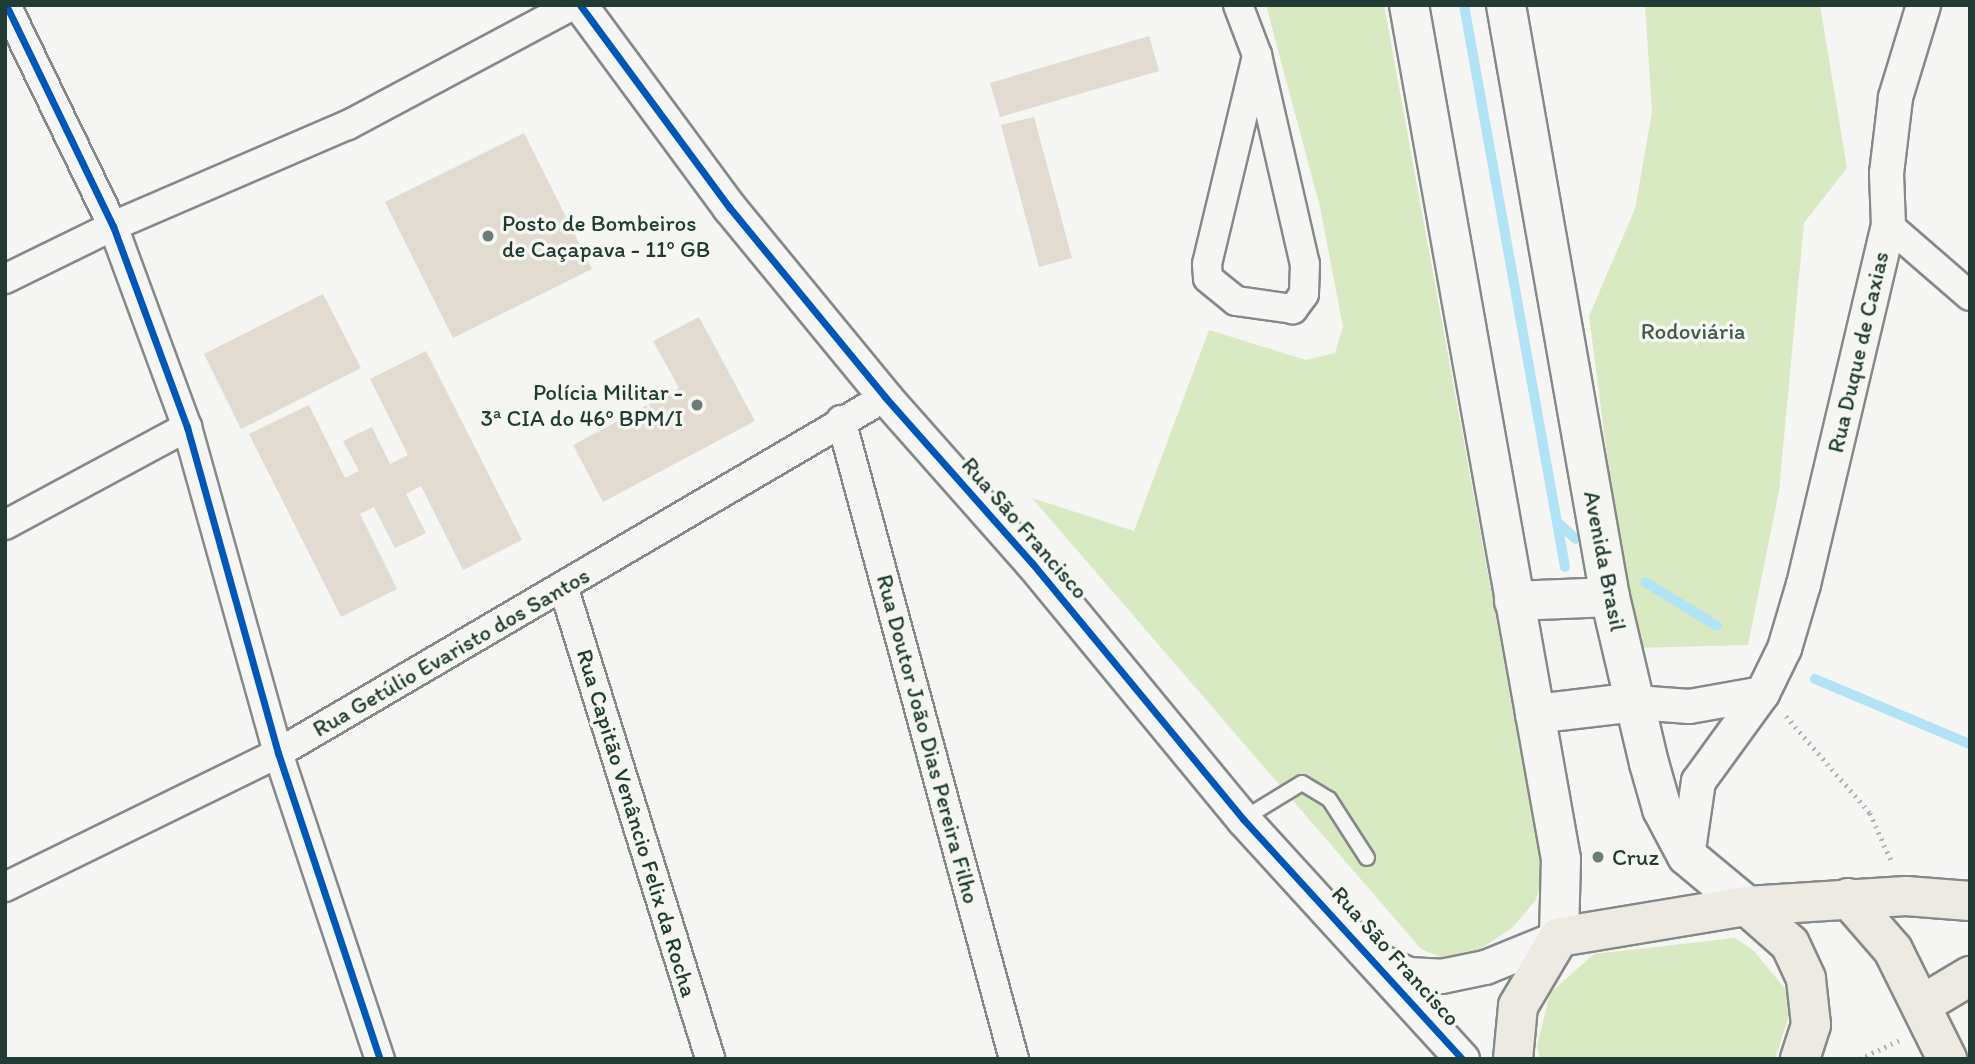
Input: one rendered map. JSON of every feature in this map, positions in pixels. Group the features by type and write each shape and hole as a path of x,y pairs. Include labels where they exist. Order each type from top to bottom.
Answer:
{"main road":[{"path":"1409,5 1561,859 1559,937 1518,1006 1513,1059"},
{"name":"Avenida Brasil","path":"1506,5 1610,597 1662,810 1687,856 1790,944 1806,979 1811,1025 1800,1059"},
{"path":"1514,601 1610,597"},
{"path":"1535,714 1635,702"},
{"path":"1559,937 1747,906 1906,896 1970,901"},
{"path":"1848,898 1893,950 1923,1004 1947,1059"},
{"path":"1923,1004 1970,976"}],"street":[{"path":"6,5 113,226 187,427 278,753 380,1059"},
{"path":"5,279 113,226 348,125 573,5"},
{"name":"Rua São Francisco","path":"580,5 729,207 885,397 1032,563 1243,819 1376,959 1462,1059"},
{"path":"1238,5 1257,55 1305,264 1304,294 1293,310 1236,301 1208,278 1207,264 1257,55"},
{"name":"Rua Duque de Caxias","path":"1687,856 1698,781 1762,693 1784,648 1802,584 1888,225 1886,173 1895,97 1923,5"},
{"path":"1888,225 1970,296"},
{"name":"Rua Getúlio Evaristo dos Santos","path":"5,887 278,753 841,420 885,397"},
{"name":"Rua Doutor João Dias Pereira Filho","path":"841,420 1014,1059"},
{"path":"5,525 187,427"},
{"name":"Rua Capitão Venâncio Felix da Rocha","path":"563,586 710,1059"},
{"path":"1635,702 1689,706 1762,693"},
{"name":"Rua São Francisco","path":"1376,959 1408,974 1441,976 1485,967 1559,937"}],"lane":[{"path":"1243,819 1302,783 1329,799 1367,858"}],"path":[{"path":"1762,693 1837,770 1870,813 1906,896"},
{"path":"1859,1059 1885,1044 1910,1041"}],"green space":[{"path":"1266,5 1384,5 1544,880 1535,901 1512,928 1457,964 1421,949 1032,498 1134,531 1209,330 1306,360 1335,353 1343,327 1320,207"},
{"name":"Rodoviária","path":"1645,5 1820,5 1847,168 1804,223 1779,491 1748,645 1632,648 1589,316 1635,209 1652,112"},
{"path":"1735,938 1754,951 1786,990 1791,1009 1775,1059 1540,1059 1537,1046 1550,993 1594,954"}],"building":[{"path":"1149,36 1159,71 1000,117 990,83"},
{"path":"1034,117 1072,258 1039,267 1001,125"},
{"name":"Posto de Bombeiros de Caçapava - 11º GB","path":"524,133 592,269 453,338 385,202"},
{"path":"323,294 361,368 241,429 204,354"},
{"name":"Polícia Militar - 3ª CIA do 46º BPM/I","path":"699,317 755,421 603,502 573,445 679,388 653,341"},
{"path":"426,351 522,540 463,570 421,486 406,494 426,533 395,548 374,507 360,514 397,589 341,617 249,434 309,405 345,478 359,471 343,441 372,427 390,464 408,455 370,379"}],"waterway":[{"path":"1464,5 1565,567"},
{"path":"1557,522 1576,539"},
{"path":"1645,582 1717,626"},
{"path":"1815,679 1970,744"}],"cycle path":[{"path":"6,5 113,226 187,427 278,753 380,1059"},
{"path":"580,5 729,207 885,397 1032,563 1243,819 1462,1059"}],"place":[{"name":"Posto de Bombeiros de Caçapava - 11º GB","path":"488,236"},
{"name":"Polícia Militar - 3ª CIA do 46º BPM/I","path":"697,405"},
{"name":"Cruz","path":"1598,857"}]}
